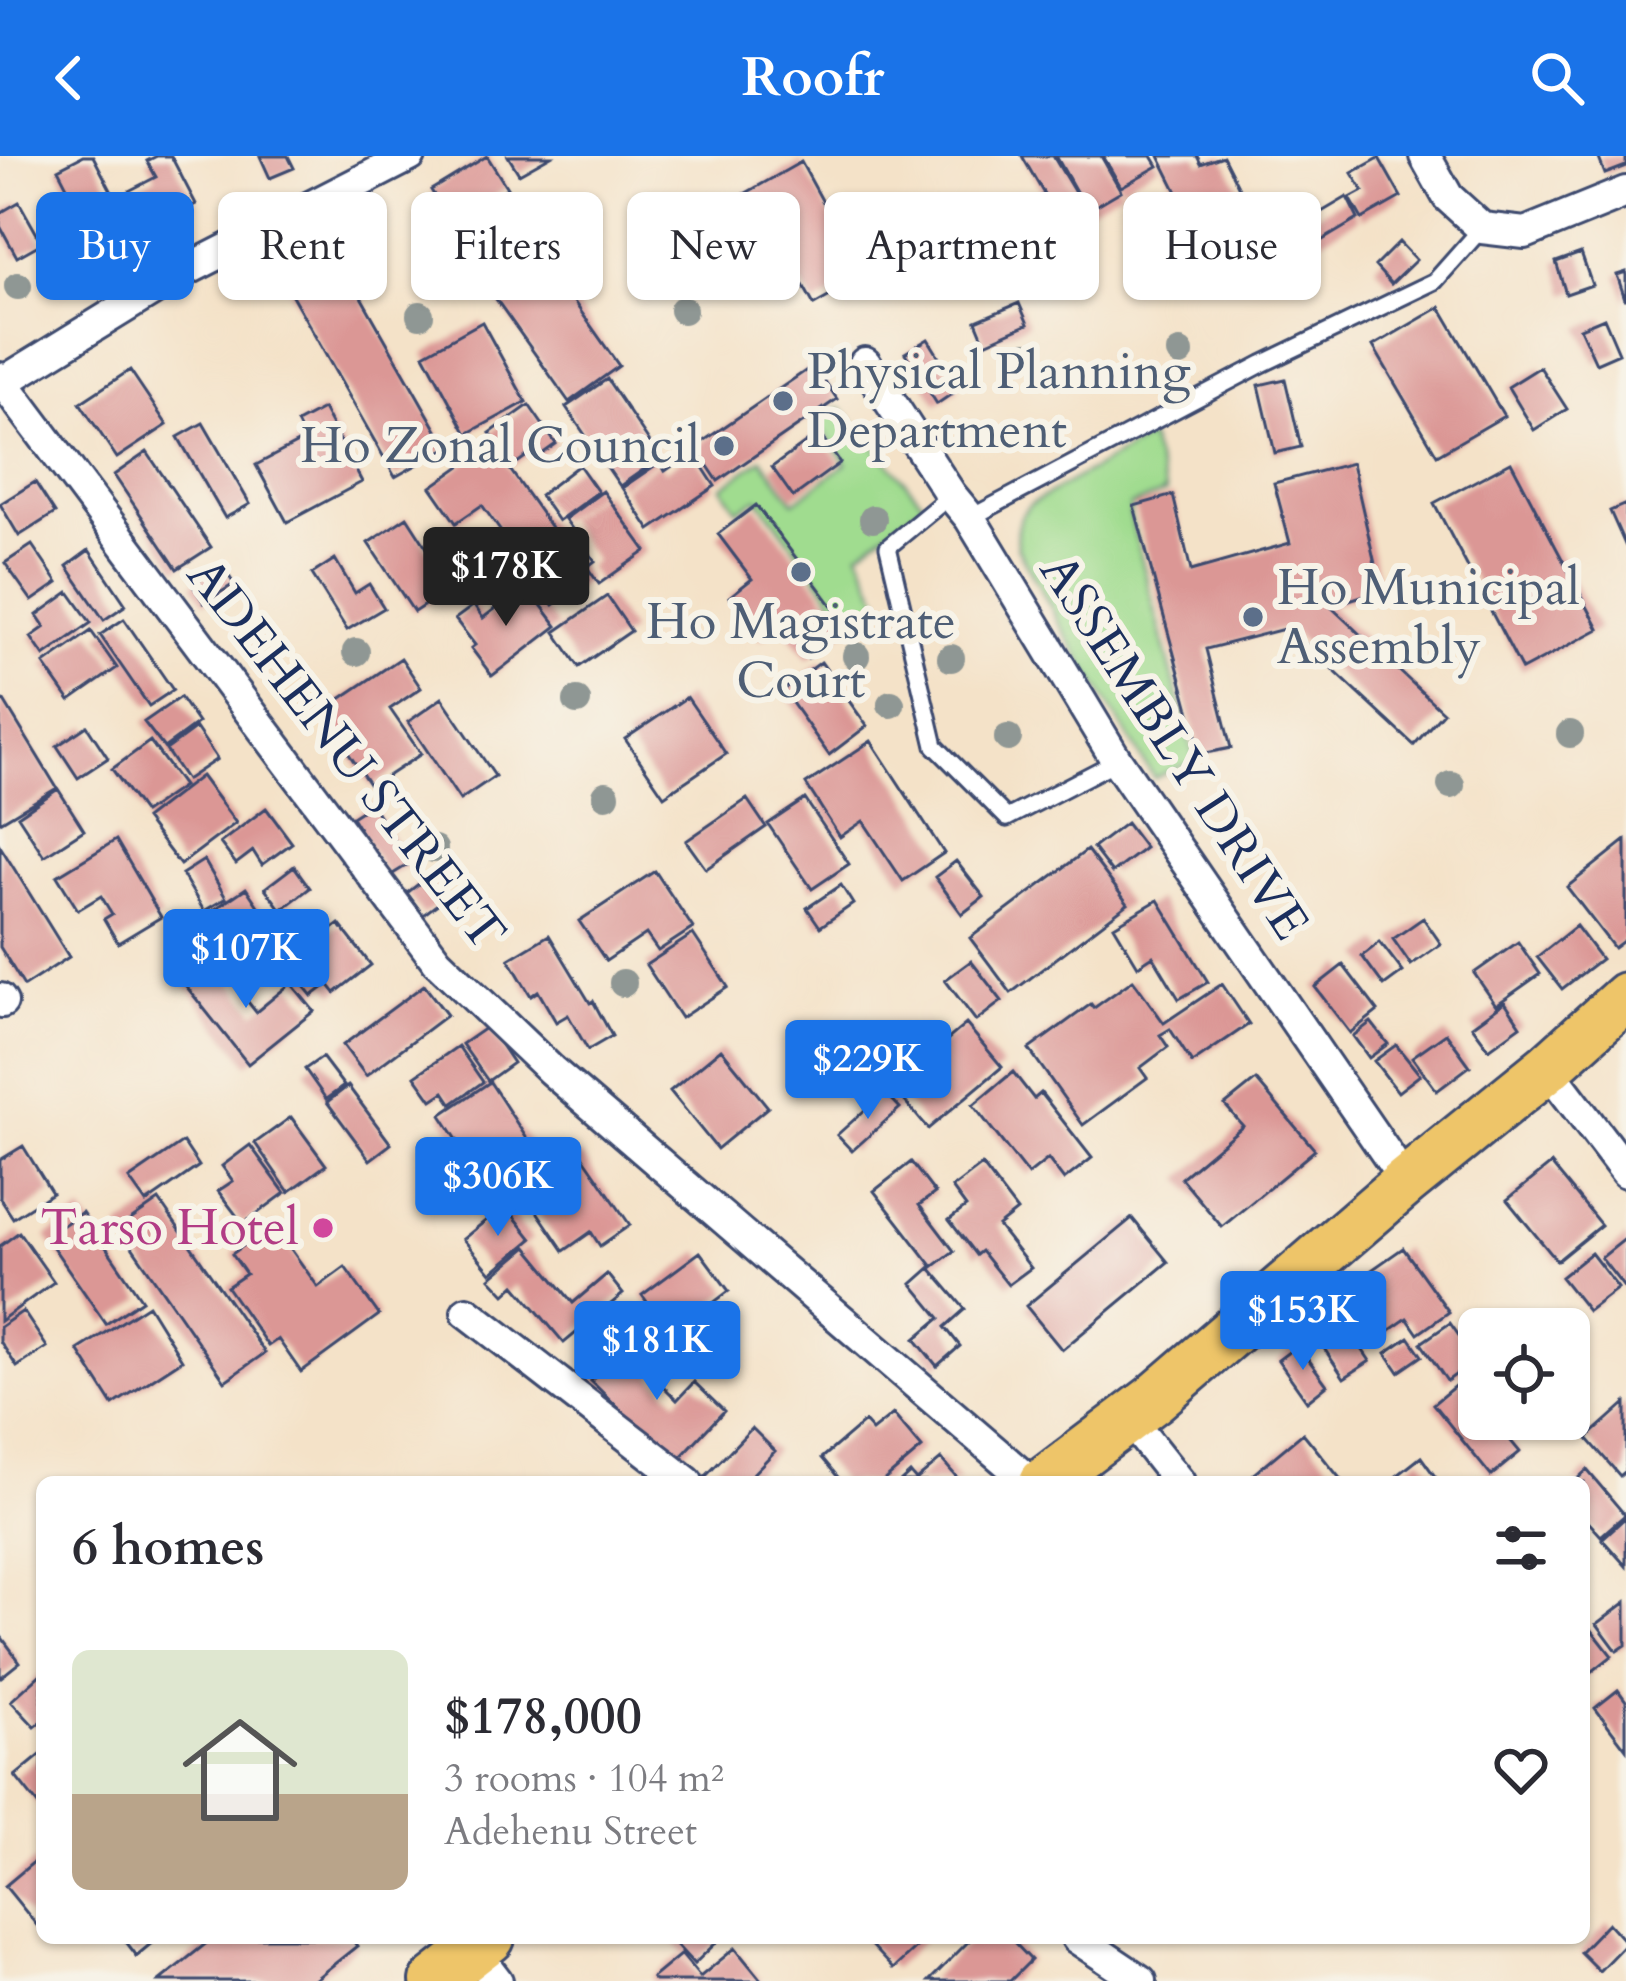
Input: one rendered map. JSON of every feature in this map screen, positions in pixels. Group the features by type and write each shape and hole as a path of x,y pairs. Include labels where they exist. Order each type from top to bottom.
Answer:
{"main road":[{"path":"1052,1476 1129,1419 1626,997"},
{"path":"435,1981 487,1957"}],"street":[{"path":"1,381 179,274 410,156"},
{"path":"1425,156 1448,197 1482,228 1526,233 1626,193"},
{"name":"ASSEMBLY DRIVE","path":"866,363 1118,760 1406,1182"},
{"name":"ADEHENU STREET","path":"1,381 437,961 551,1070 1023,1476"},
{"path":"1547,1068 1626,1172"},
{"path":"467,1312 679,1476"},
{"path":"1129,1419 1174,1476"},
{"path":"1086,1944 1142,1981"}],"lane":[{"path":"1118,760 1007,818 934,746 888,547 961,506 1435,281 1482,228"}],"green space":[{"path":"837,408 924,503 859,552 879,599 857,632 758,498 738,510 722,487 762,459 794,502 846,464 816,421"},
{"path":"1149,438 1166,492 1130,506 1130,516 1195,761 1154,778 1066,635 1016,540 1020,518 1031,504"}],"building":[{"path":"93,156 112,192 70,192 58,169"},
{"path":"171,156 190,192 127,192 156,177 147,161"},
{"path":"260,156 288,156 294,168 270,178"},
{"path":"487,156 507,188 500,192 431,190"},
{"path":"508,156 551,156 519,174"},
{"path":"1022,156 1053,156 1075,192 1043,192"},
{"path":"1056,156 1101,156 1121,191 1099,204 1099,192 1076,192"},
{"path":"1103,156 1152,156 1158,166 1121,187"},
{"path":"1159,156 1197,156 1201,164 1223,156 1241,192 1177,192"},
{"path":"1598,156 1626,156 1626,166 1605,174"},
{"path":"1379,158 1401,197 1362,219 1350,198 1363,191 1352,173"},
{"path":"801,162 824,204 824,299 814,305 800,286 800,192 748,192"},
{"path":"1347,197 1358,219 1321,241 1321,212"},
{"path":"19,202 36,232 36,246 17,257 0,226 0,213"},
{"path":"1399,242 1416,260 1391,284 1375,266"},
{"path":"1581,253 1592,285 1566,294 1556,262"},
{"path":"1626,272 1626,299 1625,299 1617,275"},
{"path":"295,300 363,300 447,448 395,477"},
{"path":"497,300 573,300 619,366 569,402"},
{"path":"1019,303 1028,324 985,343 976,321"},
{"path":"1440,307 1504,416 1437,455 1373,346"},
{"path":"1604,318 1619,353 1596,363 1580,328"},
{"path":"482,322 526,402 467,434 424,354"},
{"path":"928,339 959,389 937,404 905,353"},
{"path":"814,365 837,399 718,481 695,447"},
{"path":"1540,367 1567,409 1534,430 1508,387"},
{"path":"130,370 167,425 117,458 80,403"},
{"path":"607,379 660,458 620,486 566,407"},
{"path":"1285,379 1301,447 1275,453 1259,385"},
{"path":"529,405 556,444 535,459 531,453 513,466 490,433"},
{"path":"323,409 362,482 287,522 256,465 305,439 297,423"},
{"path":"203,423 250,504 225,518 178,437"},
{"path":"819,433 840,463 793,497 772,467"},
{"path":"492,444 588,580 553,605 482,505 456,523 431,487"},
{"path":"147,452 211,547 177,569 114,475"},
{"path":"693,452 715,486 650,530 622,488 660,462 665,471"},
{"path":"1511,462 1599,629 1522,670 1434,503"},
{"name":"Ho Municipal Assembly","path":"1352,463 1381,590 1330,606 1443,712 1414,745 1288,628 1206,649 1231,748 1201,754 1134,506 1173,495 1191,571 1290,543 1274,483"},
{"path":"579,465 598,492 558,521 540,495"},
{"path":"35,482 55,513 19,536 0,504"},
{"path":"603,491 646,551 599,584 587,567 595,561 565,519"},
{"path":"1626,504 1626,547 1610,511"},
{"path":"756,505 849,628 808,659 782,625 761,640 729,597 752,579 718,534"},
{"path":"407,517 452,587 414,612 368,543"},
{"path":"32,545 58,583 32,601 5,563"},
{"path":"89,550 126,605 104,620 67,566"},
{"path":"335,559 355,593 369,584 384,608 347,630 312,574"},
{"path":"222,565 234,584 204,603 192,584"},
{"path":"526,585 557,626 492,676 455,619 474,605 483,618"},
{"path":"69,592 91,623 44,656 31,637 45,627 37,615"},
{"path":"607,596 631,631 579,667 555,632"},
{"path":"124,619 173,690 149,706 100,635"},
{"path":"91,631 117,668 70,701 44,664"},
{"path":"401,658 421,688 390,709 421,754 371,787 321,712"},
{"path":"821,662 867,726 829,755 783,690"},
{"path":"180,697 198,723 164,748 144,722"},
{"path":"687,697 726,754 664,796 625,739"},
{"path":"442,698 495,776 460,800 408,722"},
{"path":"4,701 57,788 0,822 0,703"},
{"path":"87,726 108,758 78,778 57,746"},
{"path":"196,728 217,759 186,780 166,750"},
{"path":"150,741 183,786 144,813 112,769"},
{"path":"871,741 944,853 903,881 863,821 840,837 806,784"},
{"path":"201,776 236,823 180,865 145,819"},
{"path":"58,789 84,830 44,856 18,816"},
{"path":"747,799 766,827 706,869 686,841"},
{"path":"805,799 849,864 812,889 768,824"},
{"path":"372,804 409,864 388,877 352,817"},
{"path":"266,808 292,843 262,865 253,851 236,864 220,843"},
{"path":"1126,823 1145,848 1112,873 1093,848"},
{"path":"116,840 161,917 118,943 104,919 112,914 101,896 78,910 57,876"},
{"path":"1626,840 1626,939 1614,948 1567,887"},
{"path":"0,846 69,957 24,986 0,947"},
{"path":"1087,850 1128,904 1011,993 970,938"},
{"path":"204,860 226,898 204,911 182,874"},
{"path":"956,861 984,897 962,914 935,877"},
{"path":"294,866 310,888 281,910 265,888"},
{"path":"655,871 693,928 658,951 646,934 606,961 579,921"},
{"path":"426,878 443,900 423,915 407,893"},
{"path":"841,885 853,904 820,927 807,908"},
{"path":"246,888 260,909 206,946 203,941 179,957 168,941"},
{"path":"1158,900 1208,982 1179,999 1153,956 1138,966 1114,926"},
{"path":"1423,918 1441,944 1411,965 1393,939"},
{"path":"339,924 371,965 335,993 328,984 312,996 295,975 311,963 303,952"},
{"path":"1576,926 1601,959 1562,989 1537,957"},
{"path":"693,934 728,987 681,1018 646,965"},
{"path":"549,935 612,1036 588,1050 568,1015 556,1022 538,991 531,996 509,959"},
{"path":"1380,942 1403,972 1384,986 1362,956"},
{"path":"1518,942 1540,974 1496,1005 1474,973"},
{"path":"212,957 256,1012 291,983 314,1011 248,1064 182,981"},
{"path":"971,961 1002,1001 976,1021 945,980"},
{"path":"1343,965 1378,1011 1350,1033 1315,987"},
{"path":"1133,980 1164,1023 1222,984 1249,1024 1192,1063 1170,1029 1160,1035 1168,1047 1140,1068 1147,1078 1083,1125 1029,1049"},
{"path":"424,985 447,1015 366,1076 343,1045"},
{"path":"1505,1002 1521,1026 1489,1049 1472,1026"},
{"path":"1371,1022 1388,1044 1369,1058 1353,1036"},
{"path":"966,1024 1002,1067 928,1129 892,1086"},
{"path":"488,1026 513,1063 488,1081 462,1044"},
{"path":"1446,1033 1470,1066 1437,1091 1412,1057"},
{"path":"1396,1045 1420,1075 1398,1092 1374,1061"},
{"path":"458,1046 483,1082 452,1104 444,1092 432,1100 415,1076"},
{"path":"721,1049 768,1107 717,1149 670,1091"},
{"path":"322,1057 344,1086 326,1099 305,1069"},
{"path":"1013,1072 1034,1099 1041,1093 1092,1158 1064,1180 1048,1159 1028,1175 973,1105"},
{"path":"1256,1080 1315,1150 1222,1227 1181,1178 1243,1126 1225,1105"},
{"path":"490,1082 535,1151 494,1178 473,1147 465,1152 441,1115"},
{"path":"348,1086 391,1144 370,1160 327,1102"},
{"path":"885,1092 900,1108 852,1151 837,1135"},
{"path":"291,1117 326,1165 289,1192 255,1143"},
{"path":"183,1142 199,1166 146,1203 129,1179"},
{"path":"250,1145 285,1193 243,1224 218,1191 233,1181 222,1166"},
{"path":"23,1146 52,1193 13,1218 0,1198 0,1160"},
{"path":"582,1155 630,1225 600,1246 591,1232 564,1251 525,1194"},
{"path":"911,1162 935,1193 919,1205 954,1251 933,1267 874,1191"},
{"path":"1551,1164 1601,1225 1557,1261 1507,1200"},
{"path":"982,1165 1017,1211 998,1226 1031,1268 1008,1285 949,1220 966,1207 952,1188"},
{"path":"159,1200 265,1353 225,1381 119,1228"},
{"path":"505,1205 532,1239 491,1273 463,1239"},
{"path":"82,1212 142,1300 106,1324 46,1237"},
{"path":"1132,1218 1168,1262 1062,1350 1026,1306"},
{"path":"273,1224 318,1287 345,1267 379,1315 301,1372 278,1339 268,1346 227,1287 246,1274 232,1254"},
{"path":"19,1232 54,1282 0,1321 0,1246"},
{"path":"1626,1238 1626,1290 1601,1258"},
{"path":"527,1247 573,1303 607,1274 623,1294 564,1343 515,1285 505,1294 490,1278"},
{"path":"1403,1248 1449,1312 1418,1334 1407,1318 1369,1345 1352,1320 1370,1307 1353,1283"},
{"path":"700,1252 729,1291 671,1335 642,1295"},
{"path":"1591,1253 1618,1288 1590,1309 1561,1277"},
{"path":"930,1268 965,1309 945,1327 960,1346 937,1366 915,1339 940,1318 912,1284"},
{"path":"148,1305 182,1360 113,1405 78,1350"},
{"path":"23,1311 47,1347 17,1367 0,1341 0,1327"},
{"path":"1337,1312 1370,1361 1344,1378 1311,1329"},
{"path":"1450,1323 1458,1334 1458,1373 1447,1381 1421,1343"},
{"path":"1409,1337 1422,1356 1399,1372 1386,1353"},
{"path":"641,1344 662,1364 652,1375 677,1400 694,1382 724,1411 675,1463 591,1381 620,1351 628,1358"},
{"path":"1298,1345 1327,1385 1307,1401 1278,1360"},
{"path":"1458,1383 1458,1435 1433,1404"},
{"path":"1626,1403 1626,1471 1620,1476 1589,1440"},
{"path":"893,1414 922,1448 889,1476 837,1476 822,1458 864,1422 872,1431"},
{"path":"752,1428 775,1451 751,1476 706,1476"},
{"path":"1303,1433 1338,1476 1251,1476"},
{"path":"1462,1440 1510,1440 1520,1452 1491,1476"},
{"path":"1421,1457 1435,1476 1397,1476"},
{"path":"941,1459 956,1476 921,1476"},
{"path":"1587,1470 1625,1515 1601,1536 1590,1524 1590,1476 1580,1476"},
{"path":"1626,1517 1626,1566 1602,1539"},
{"path":"1626,1602 1626,1645 1617,1651 1597,1624"},
{"path":"1590,1630 1612,1656 1590,1673"},
{"path":"0,1635 20,1662 0,1678"},
{"path":"36,1678 36,1726 35,1727 11,1701"},
{"path":"1618,1690 1626,1701 1626,1749 1595,1708"},
{"path":"36,1759 36,1802 15,1776"},
{"path":"36,1860 36,1924 5,1886"},
{"path":"1608,1923 1626,1943 1599,1971 1580,1952"},
{"path":"127,1944 151,1944 136,1956"},
{"path":"205,1944 357,1946 313,1981 159,1981"},
{"path":"676,1944 715,1944 694,1964"},
{"path":"870,1944 920,1944 893,1969"},
{"path":"966,1944 1016,1944 1031,1960 1010,1981 929,1981"},
{"path":"735,1948 762,1981 652,1978 681,1954 700,1977"}],"place":[{"name":"Physical Planning Department","path":"783,401"},
{"name":"Ho Zonal Council","path":"724,446"},
{"name":"Ho Magistrate Court","path":"801,572"},
{"name":"Ho Municipal Assembly","path":"1253,617"},
{"name":"Tarso Hotel","path":"323,1228"}]}
